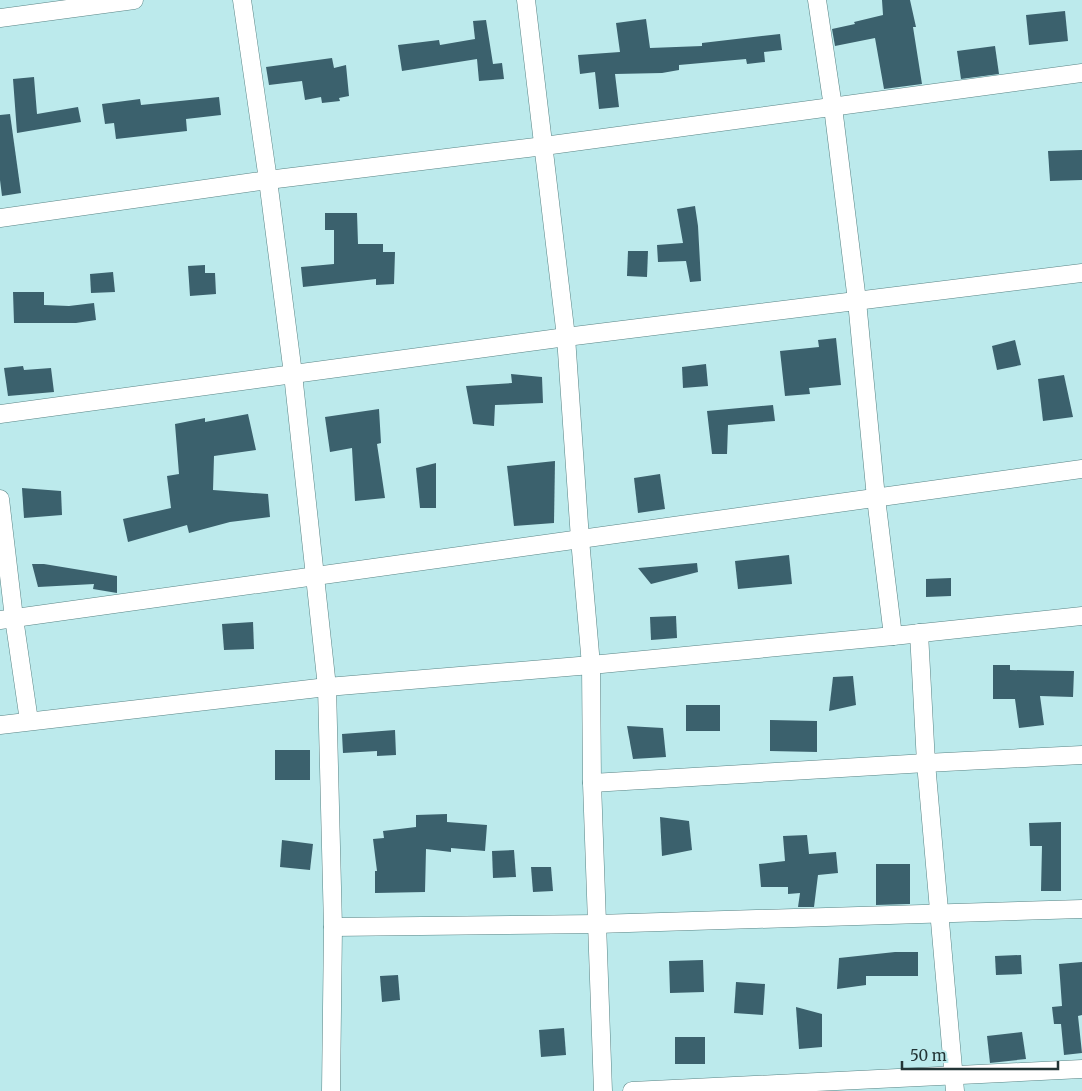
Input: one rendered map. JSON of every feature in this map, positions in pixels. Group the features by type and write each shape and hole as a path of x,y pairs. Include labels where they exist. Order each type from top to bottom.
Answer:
{"street":[{"path":"0,18 134,0"},
{"path":"242,0 293,374 327,687 333,927 330,1091"},
{"path":"526,0 566,337 591,665 592,784 603,1091"},
{"path":"817,0 833,107 857,301 876,498 893,636"},
{"path":"0,218 268,180 544,146 1082,72"},
{"path":"0,414 566,337 1082,274"},
{"path":"7,619 1082,469"},
{"path":"0,499 7,619 29,721"},
{"path":"0,725 327,687 591,665 1082,616"},
{"path":"919,633 926,763 954,1084"},
{"path":"592,784 1082,755"},
{"path":"333,927 597,924 1082,909"},
{"path":"632,1091 954,1084 1082,1069"}],"building":[{"path":"882,0 910,0 916,27 913,27 922,84 884,89 875,38 835,46 832,29 883,15"},
{"path":"1065,11 1068,41 1029,45 1026,15"},
{"path":"646,19 650,48 702,46 702,43 780,34 782,50 764,52 765,62 747,64 746,59 679,65 679,70 662,73 615,74 619,107 599,109 595,72 580,74 578,55 620,52 616,23"},
{"path":"486,20 493,64 502,63 504,79 479,81 477,59 402,71 398,45 439,40 440,45 475,39 473,21"},
{"path":"995,46 999,74 961,79 957,51"},
{"path":"332,58 334,68 346,65 349,96 339,98 340,101 322,103 321,97 305,100 302,81 269,85 266,67"},
{"path":"34,77 37,114 78,107 81,122 17,133 13,79"},
{"path":"219,97 221,115 186,119 187,131 116,139 114,123 105,124 102,104 140,99 141,105"},
{"path":"10,114 21,193 2,196 0,180 0,115"},
{"path":"1082,150 1082,180 1050,181 1048,151"},
{"path":"695,206 701,281 690,282 686,261 658,262 657,245 683,243 677,209"},
{"path":"325,213 357,213 358,244 383,244 383,252 395,252 394,284 376,285 376,279 303,287 301,267 334,264 334,230 325,230"},
{"path":"628,251 648,251 647,277 627,276"},
{"path":"205,265 205,273 215,273 216,294 190,296 188,266"},
{"path":"113,272 115,292 91,293 90,274"},
{"path":"13,292 44,292 44,305 69,306 94,303 96,320 76,323 14,323"},
{"path":"836,338 841,385 809,388 810,394 785,396 780,351 819,347 818,340"},
{"path":"1015,340 1021,365 997,370 992,346"},
{"path":"706,364 708,386 683,388 682,367"},
{"path":"23,366 24,370 51,368 54,392 8,396 4,368"},
{"path":"511,374 542,377 543,403 495,405 494,426 473,424 466,386 512,383"},
{"path":"1064,375 1073,417 1043,421 1038,379"},
{"path":"773,405 775,421 728,425 727,454 712,454 707,411"},
{"path":"379,409 381,443 377,444 385,498 355,501 352,448 330,452 325,417"},
{"path":"248,414 256,450 214,456 213,490 268,494 270,517 230,522 189,533 187,525 128,542 123,519 171,508 167,476 179,474 175,424 205,418 205,422"},
{"path":"555,461 554,523 514,526 507,466"},
{"path":"436,463 436,508 420,508 416,468"},
{"path":"660,474 665,509 638,513 634,478"},
{"path":"22,488 61,491 62,515 24,518"},
{"path":"789,555 792,584 738,589 735,561"},
{"path":"697,563 698,572 651,584 638,568"},
{"path":"32,564 44,564 117,576 117,593 93,589 94,584 38,587"},
{"path":"951,578 951,596 926,597 926,579"},
{"path":"676,616 677,638 651,640 650,617"},
{"path":"253,622 254,649 224,650 222,624"},
{"path":"993,665 1010,665 1010,670 1074,671 1073,697 1040,696 1044,725 1019,728 1015,699 993,699"},
{"path":"853,676 856,705 829,711 833,677"},
{"path":"686,705 720,705 720,731 686,731"},
{"path":"770,720 817,721 817,752 770,751"},
{"path":"627,726 663,728 666,757 633,759"},
{"path":"395,730 396,755 377,756 377,751 343,753 342,734"},
{"path":"275,750 310,750 310,780 275,780"},
{"path":"447,814 447,822 487,825 485,851 451,848 451,852 426,849 425,892 375,893 375,871 377,871 373,839 384,838 383,831 416,827 416,815"},
{"path":"660,817 689,821 692,850 662,856"},
{"path":"1061,822 1061,891 1041,891 1042,846 1030,846 1029,823"},
{"path":"807,835 809,854 836,852 838,873 818,875 814,907 798,907 800,893 788,894 788,887 761,887 759,864 785,861 783,836"},
{"path":"282,840 313,844 310,870 280,867"},
{"path":"514,850 516,877 493,878 492,851"},
{"path":"876,864 910,864 910,904 876,905"},
{"path":"531,867 551,867 553,891 533,892"},
{"path":"895,952 918,952 918,976 866,976 866,985 837,989 839,958"},
{"path":"1021,955 1022,974 996,975 995,956"},
{"path":"703,960 704,992 670,993 669,961"},
{"path":"1082,962 1082,1015 1078,1016 1082,1053 1064,1055 1061,1024 1054,1024 1052,1007 1062,1006 1059,964"},
{"path":"398,975 400,1000 382,1002 380,976"},
{"path":"736,982 765,984 763,1015 734,1013"},
{"path":"796,1007 822,1014 822,1047 799,1049"},
{"path":"564,1028 566,1055 541,1057 539,1030"},
{"path":"1022,1032 1026,1059 990,1063 987,1036"},
{"path":"675,1037 705,1037 705,1064 675,1064"}]}
